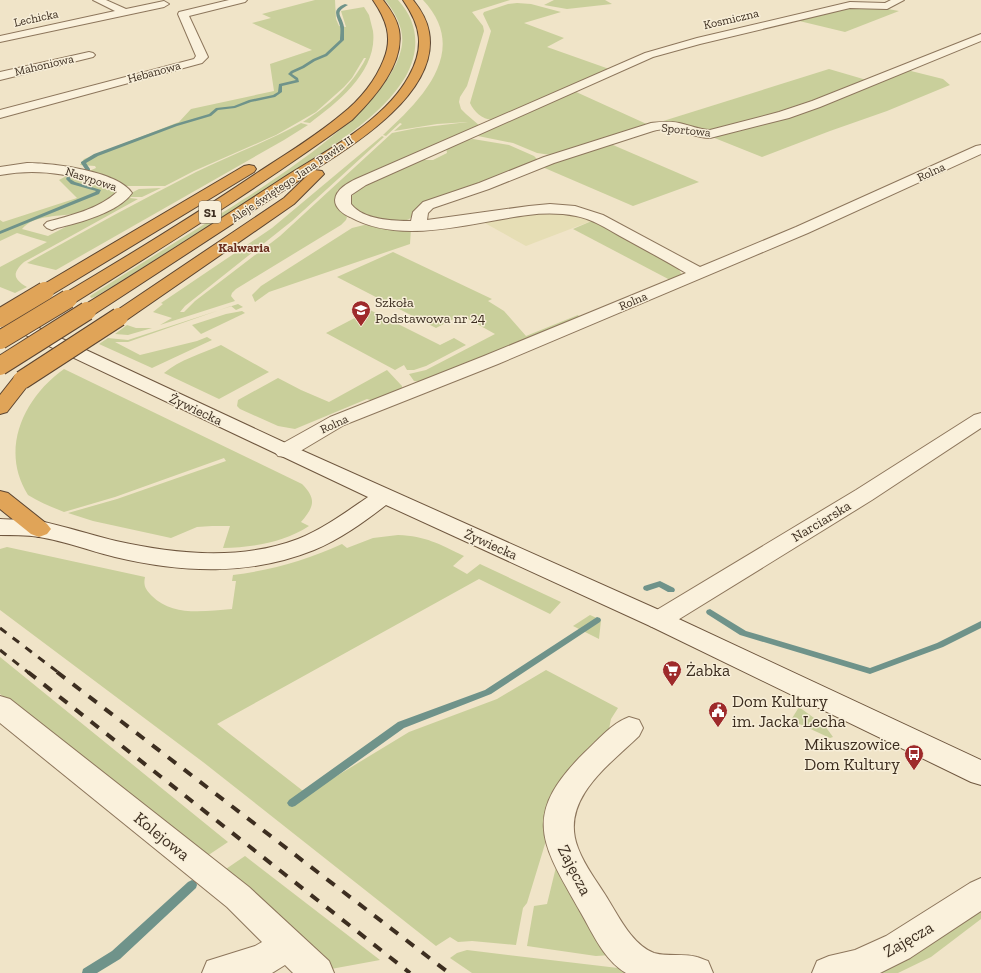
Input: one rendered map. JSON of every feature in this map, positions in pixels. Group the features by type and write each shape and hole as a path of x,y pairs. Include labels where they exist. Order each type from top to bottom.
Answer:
{"highway":[{"name":"Aleje świętego Jana Pawła II","path":"0,340 207,214 282,164 347,117 381,76 392,49 394,36 390,21 385,9 378,0"},
{"name":"Aleje świętego Jana Pawła II","path":"0,366 212,232 355,137 394,103 407,88 422,60 424,48 424,26 421,17 408,0"},
{"path":"0,317 329,123 347,117"},
{"path":"0,394 119,317 289,201 355,137"},
{"path":"0,408 22,380"},
{"path":"0,498 39,530"}],"street":[{"path":"98,0 124,12"},
{"name":"Hebanowa","path":"0,114 198,61 202,59 202,57 183,14 242,0"},
{"name":"Kosmiczna","path":"418,225 393,225 362,219 353,214 343,204 344,194 360,182 649,55 675,47 850,5 887,6 899,0"},
{"name":"Lechicka","path":"0,39 164,4"},
{"name":"Sportowa","path":"418,225 421,212 424,208 435,202 484,186 556,158 651,127 672,126 699,134 710,134 795,112 981,37"},
{"name":"Mahoniowa","path":"0,76 89,55"},
{"name":"Rolna","path":"285,451 337,421 491,360 699,273 878,196 981,149"},
{"name":"Nasypowa","path":"0,171 30,167 52,167 76,172 105,182 119,187 125,193 117,199 88,214 52,225"},
{"path":"418,225 468,221 541,210 570,210 598,218 699,273"},
{"name":"Żywiecka","path":"0,317 285,451 659,620 981,772"},
{"name":"Narciarska","path":"659,620 864,495 981,419"},
{"path":"0,527 39,530 80,541 141,554 215,562 261,557 307,544 340,527 385,496"},
{"name":"Kolejowa","path":"0,707 238,897 286,945 317,973"},
{"name":"Zajęcza","path":"629,728 576,782 566,796 560,810 559,840 569,862 599,914 617,942 628,955 644,965 665,971 696,973"},
{"name":"Zajęcza","path":"829,973 859,966 898,947 981,893"},
{"path":"219,973 264,960 286,945"}],"shaded area":[{"path":"546,212 576,215 594,220 526,246 483,222"}],"green space":[{"path":"315,0 335,0 336,19 339,26 346,27 341,11 364,7 369,15 373,31 373,46 363,72 354,84 344,95 310,123 303,122 331,102 347,86 366,58 364,58 352,78 344,87 316,112 276,135 194,171 165,186 122,186 82,170 89,171 96,168 95,166 80,165 84,159 179,122 191,109 274,91 270,64 312,50 252,23 271,18 262,14"},
{"path":"385,0 398,0 405,9 413,27 415,47 411,66 406,76 396,91 383,105 369,119 320,155 95,297 91,298 90,296 286,171 317,149 346,125 371,100 390,75 401,50 402,43 399,23"},
{"path":"423,0 510,0 472,12 483,26 484,31 467,86 460,97 459,102 461,109 480,126 337,191 338,207 347,217 341,225 236,289 231,296 235,301 160,325 172,318 153,312 163,304 161,303 272,228 382,136 384,137 292,221 185,306 180,312 184,312 195,301 280,236 392,133 417,128 468,122 437,124 394,131 402,124 400,123 386,136 383,135 412,106 425,90 435,74 441,56 442,38 437,19"},
{"path":"554,0 605,0 612,4 567,9 544,5"},
{"path":"508,4 531,4 561,12 524,23 564,38 547,47 612,70 492,120 479,114 470,103 491,31 483,14 484,12"},
{"path":"848,6 877,7 899,11 845,32 791,19"},
{"path":"829,69 870,81 818,102 714,132 660,122"},
{"path":"907,70 943,79 950,85 887,111 762,157 712,137"},
{"path":"574,91 651,126 551,155 537,153 513,143 478,136 477,134"},
{"path":"301,123 308,125 56,270 27,263 132,205 196,172"},
{"path":"473,139 509,145 534,156 537,159 536,162 500,174 500,177 413,215 410,219 405,221 383,220 365,216 352,207 350,199 357,189 419,160 433,160 447,153 446,148 466,140"},
{"path":"606,142 699,182 633,206 540,166"},
{"path":"72,173 89,178 120,192 101,205 84,212 41,218 27,224 22,229 48,236 139,189 161,188 142,197 131,197 130,198 138,199 24,262 17,269 16,276 22,284 27,287 15,293 0,287 0,267 47,242 17,233 0,241 0,220 3,222 77,198 59,180"},
{"path":"594,220 678,268 682,275 672,281 573,229"},
{"path":"364,225 411,228 410,244 269,292 255,302 252,295 261,286 352,228"},
{"path":"393,252 492,299 488,301 504,311 526,336 578,315 581,319 421,382 414,381 409,374 426,370 495,334 461,315 436,328 337,277"},
{"path":"238,304 243,307 236,310 231,306"},
{"path":"370,310 440,345 454,338 466,345 426,366 414,370 407,370 404,365 395,370 326,333"},
{"path":"218,311 128,342 115,342 140,355 197,341 207,337 212,340 152,368 99,344 108,338 128,340"},
{"path":"242,311 245,313 201,334 192,325 226,314"},
{"path":"127,325 136,328 152,328 128,335 115,334"},
{"path":"221,345 269,372 219,399 164,373 170,368 184,361"},
{"path":"64,369 302,484 307,489 312,499 309,512 301,522 309,526 299,532 268,543 245,547 223,548 230,526 197,527 171,538 93,521 68,513 117,499 226,461 224,458 115,497 64,512 28,495 20,478 16,461 16,444 20,427 27,410 37,395 49,381"},
{"path":"387,370 402,386 402,390 374,401 367,399 295,429 278,426 240,409 237,406 238,400 278,378 329,402"},
{"path":"398,535 425,539 440,544 464,556 453,566 467,574 480,564 561,602 550,614 479,579 217,724 307,794 409,732 497,699 546,670 618,708 611,719 608,734 546,827 545,844 527,903 523,908 516,945 472,941 458,942 450,937 436,946 203,762 0,610 0,549 7,547 145,577 144,583 147,590 160,603 179,610 200,611 232,609 236,581 232,581 233,575 289,564 342,544 347,548 373,538"},
{"path":"590,615 601,620 599,639 573,626"},
{"path":"0,657 228,842 204,858 93,764 0,694"},
{"path":"799,707 825,726 833,737 830,738 791,720"},
{"path":"245,856 380,960 331,969 220,873"},
{"path":"557,863 611,955 596,956 527,946 534,906 547,904"},
{"path":"981,908 981,919 931,957 898,973 867,973"},
{"path":"467,950 618,968 626,973 472,973 450,958 457,953"}],"waterway":[{"path":"82,172 88,169 83,163 96,155 176,125 210,115 217,109 235,107 250,101 274,96 280,92 280,85 298,81 290,74 292,72 326,55 342,40 342,26 338,18 338,12 341,7 346,5"},
{"path":"0,233 97,193 99,190 73,183 68,179 70,176"},
{"path":"647,588 660,584 671,590"},
{"path":"710,612 743,633 870,671 940,645 981,624"},
{"path":"292,803 401,725 488,692 597,620"},
{"path":"87,973 116,955 192,885"}],"railway":[{"path":"0,628 59,673"},
{"path":"0,650 29,673"},
{"path":"28,672 410,973"},
{"path":"57,672 449,973"}],"place":[{"name":"Szkoła Podstawowa nr 24","path":"361,327"},
{"name":"Żabka","path":"672,687"},
{"name":"Dom Kultury im. Jacka Lecha","path":"718,728"},
{"name":"Mikuszowice Dom Kultury","path":"914,771"}],"district":[{"name":"Kalwaria","path":"244,247"}]}
